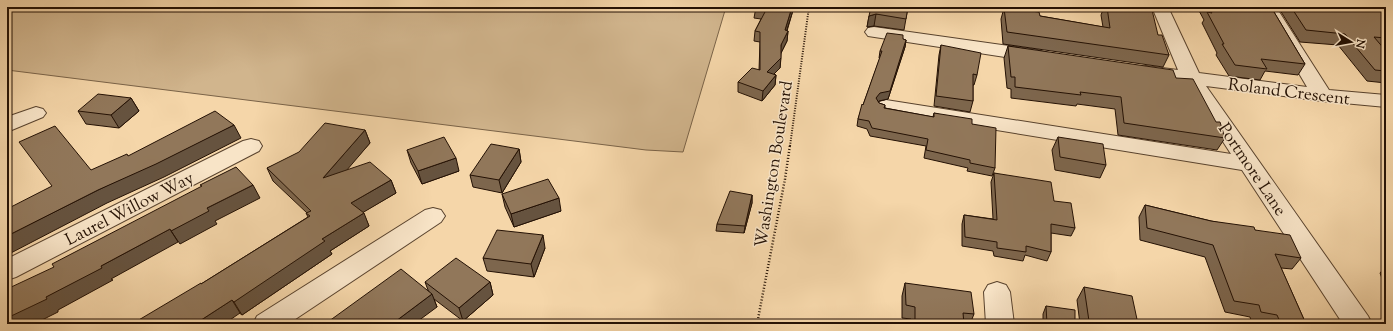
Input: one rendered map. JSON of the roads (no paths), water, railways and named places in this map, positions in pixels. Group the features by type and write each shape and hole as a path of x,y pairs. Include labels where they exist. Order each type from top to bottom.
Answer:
{"street":[{"name":"Portmore Lane","path":"1160,7 1179,53 1192,79 1358,324"},
{"path":"1268,7 1322,95"},
{"path":"874,32 1052,58"},
{"name":"Roland Crescent","path":"1130,70 1322,95 1386,101"},
{"path":"886,106 1250,164"},
{"path":"7,125 36,113"},
{"name":"Laurel Willow Way","path":"7,270 251,146"},
{"path":"267,324 433,216"},
{"path":"997,292 1000,324"}]}
